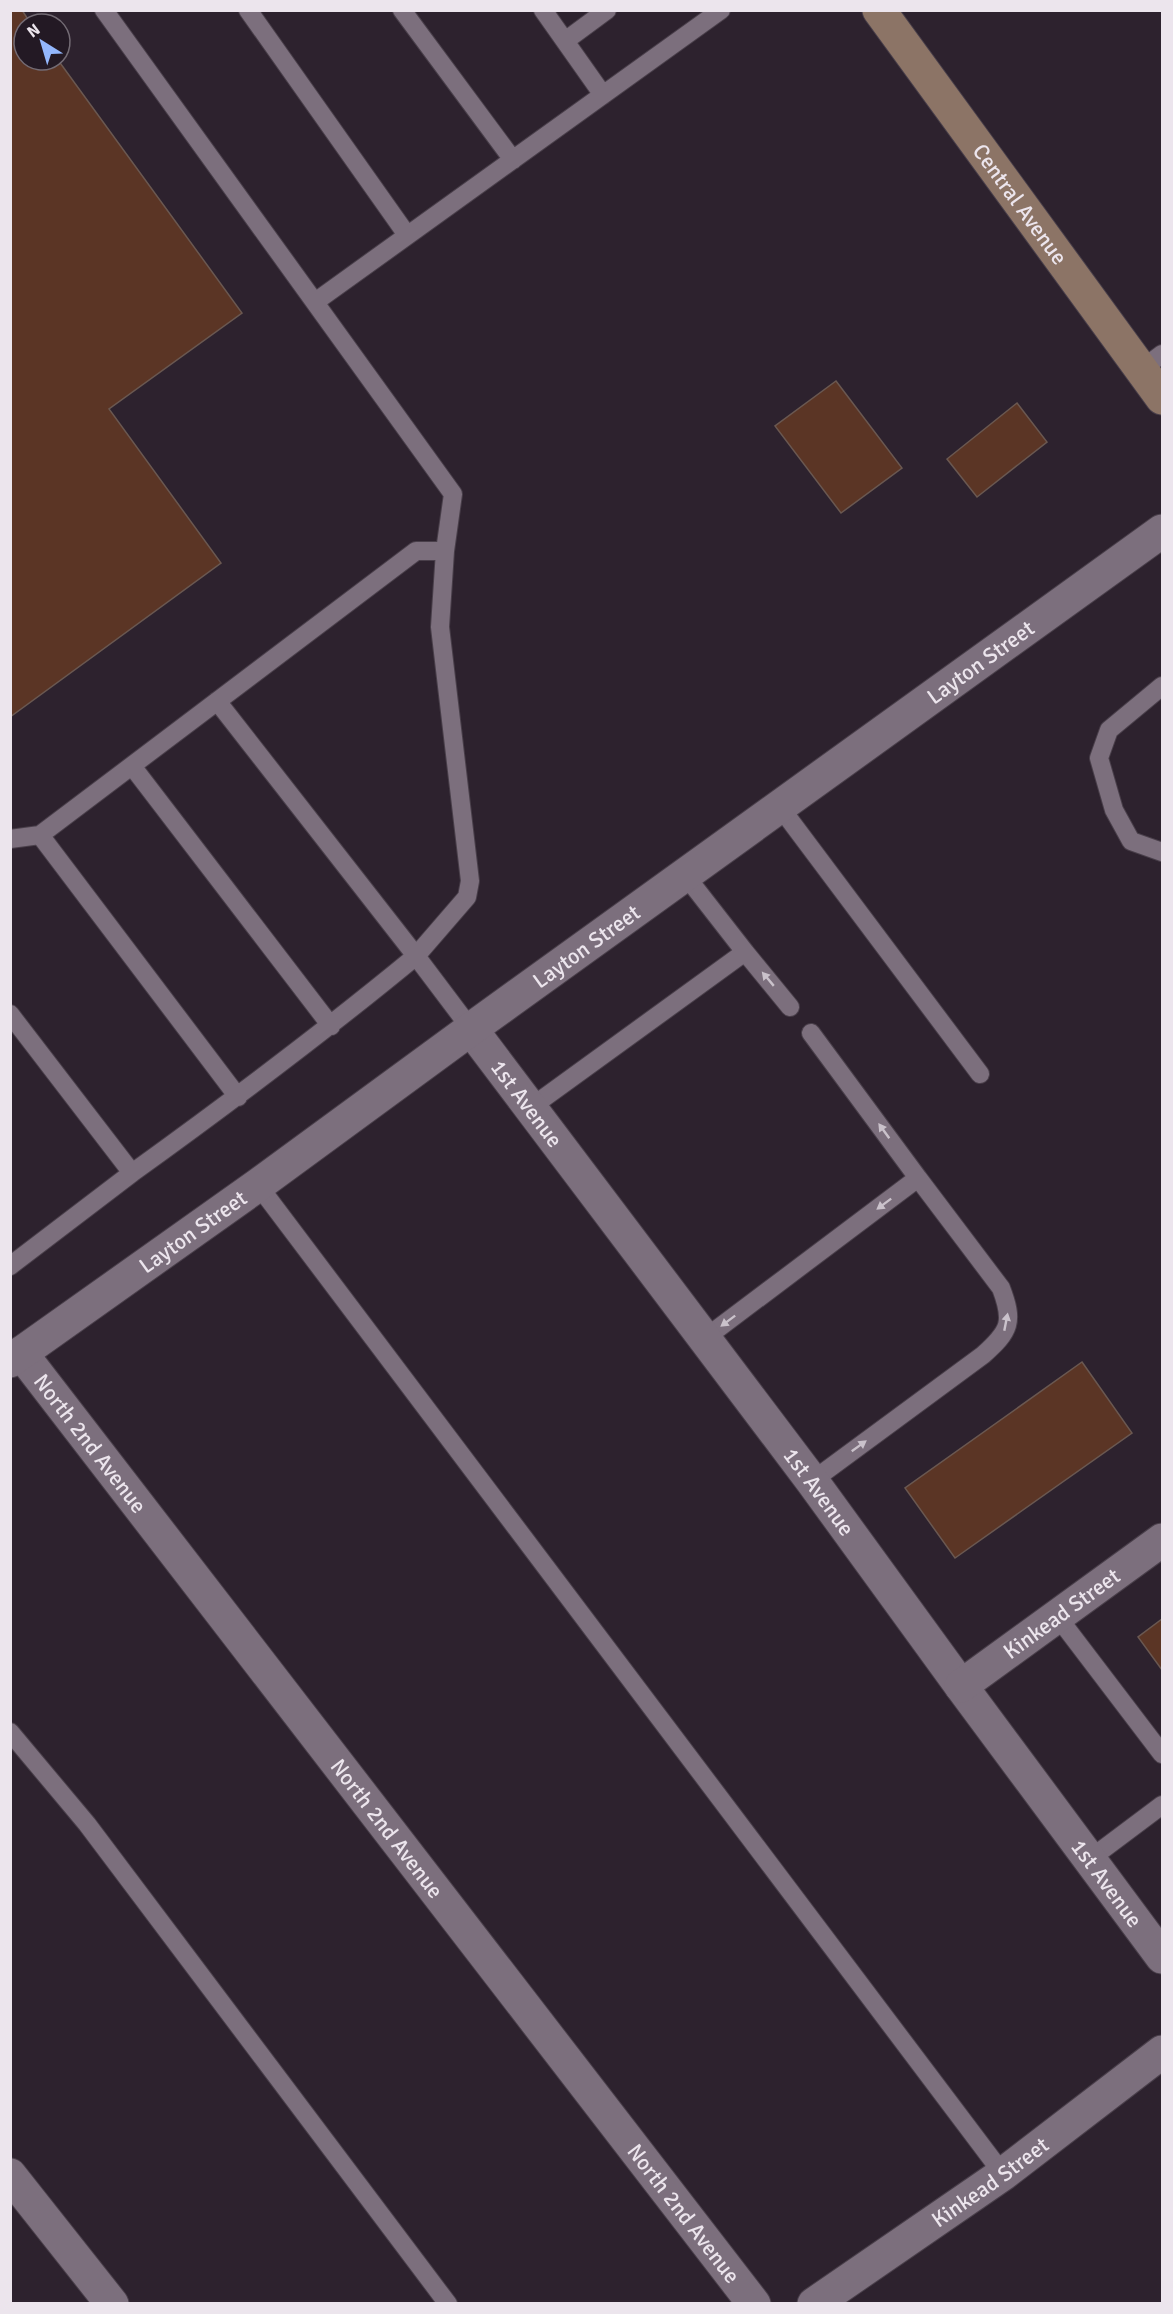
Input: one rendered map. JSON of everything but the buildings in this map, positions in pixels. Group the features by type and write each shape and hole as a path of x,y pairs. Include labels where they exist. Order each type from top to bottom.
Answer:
{"street":[{"name":"Central Avenue","path":"891,15 1152,362 1162,398"},
{"name":"Layton Street","path":"14,1352 258,1185 1162,531"},
{"name":"1st Avenue","path":"471,1029 812,1481 1162,1957"},
{"name":"North 2nd Avenue","path":"14,1352 754,2304"},
{"name":"Kinkead Street","path":"961,1686 1162,1540"},
{"name":"Kinkead Street","path":"814,2304 1003,2174 1162,2052"},
{"path":"10,2175 112,2304"}],"lane":[{"path":"10,1266 331,1026 416,957 467,897 470,881 440,627 445,551 453,494 104,10"},
{"path":"248,10 407,236"},
{"path":"402,10 513,160"},
{"path":"543,10 603,95"},
{"path":"565,42 607,10"},
{"path":"315,302 721,10"},
{"path":"10,839 40,835 416,551 445,551"},
{"path":"1162,686 1109,730 1099,758 1114,810 1131,841 1162,852"},
{"path":"217,701 471,1029"},
{"path":"132,766 331,1026"},
{"path":"780,807 980,1074"},
{"path":"40,835 237,1097"},
{"path":"685,875 790,1007"},
{"path":"530,1108 745,952"},
{"path":"10,1014 132,1173"},
{"path":"811,1033 1001,1288 1007,1305 1008,1322 1002,1338 983,1354 812,1481"},
{"path":"704,1339 918,1178"},
{"path":"258,1185 1003,2174"},
{"path":"1057,1616 1162,1754"},
{"path":"10,1732 94,1834 448,2304"},
{"path":"1090,1859 1162,1805"}]}
